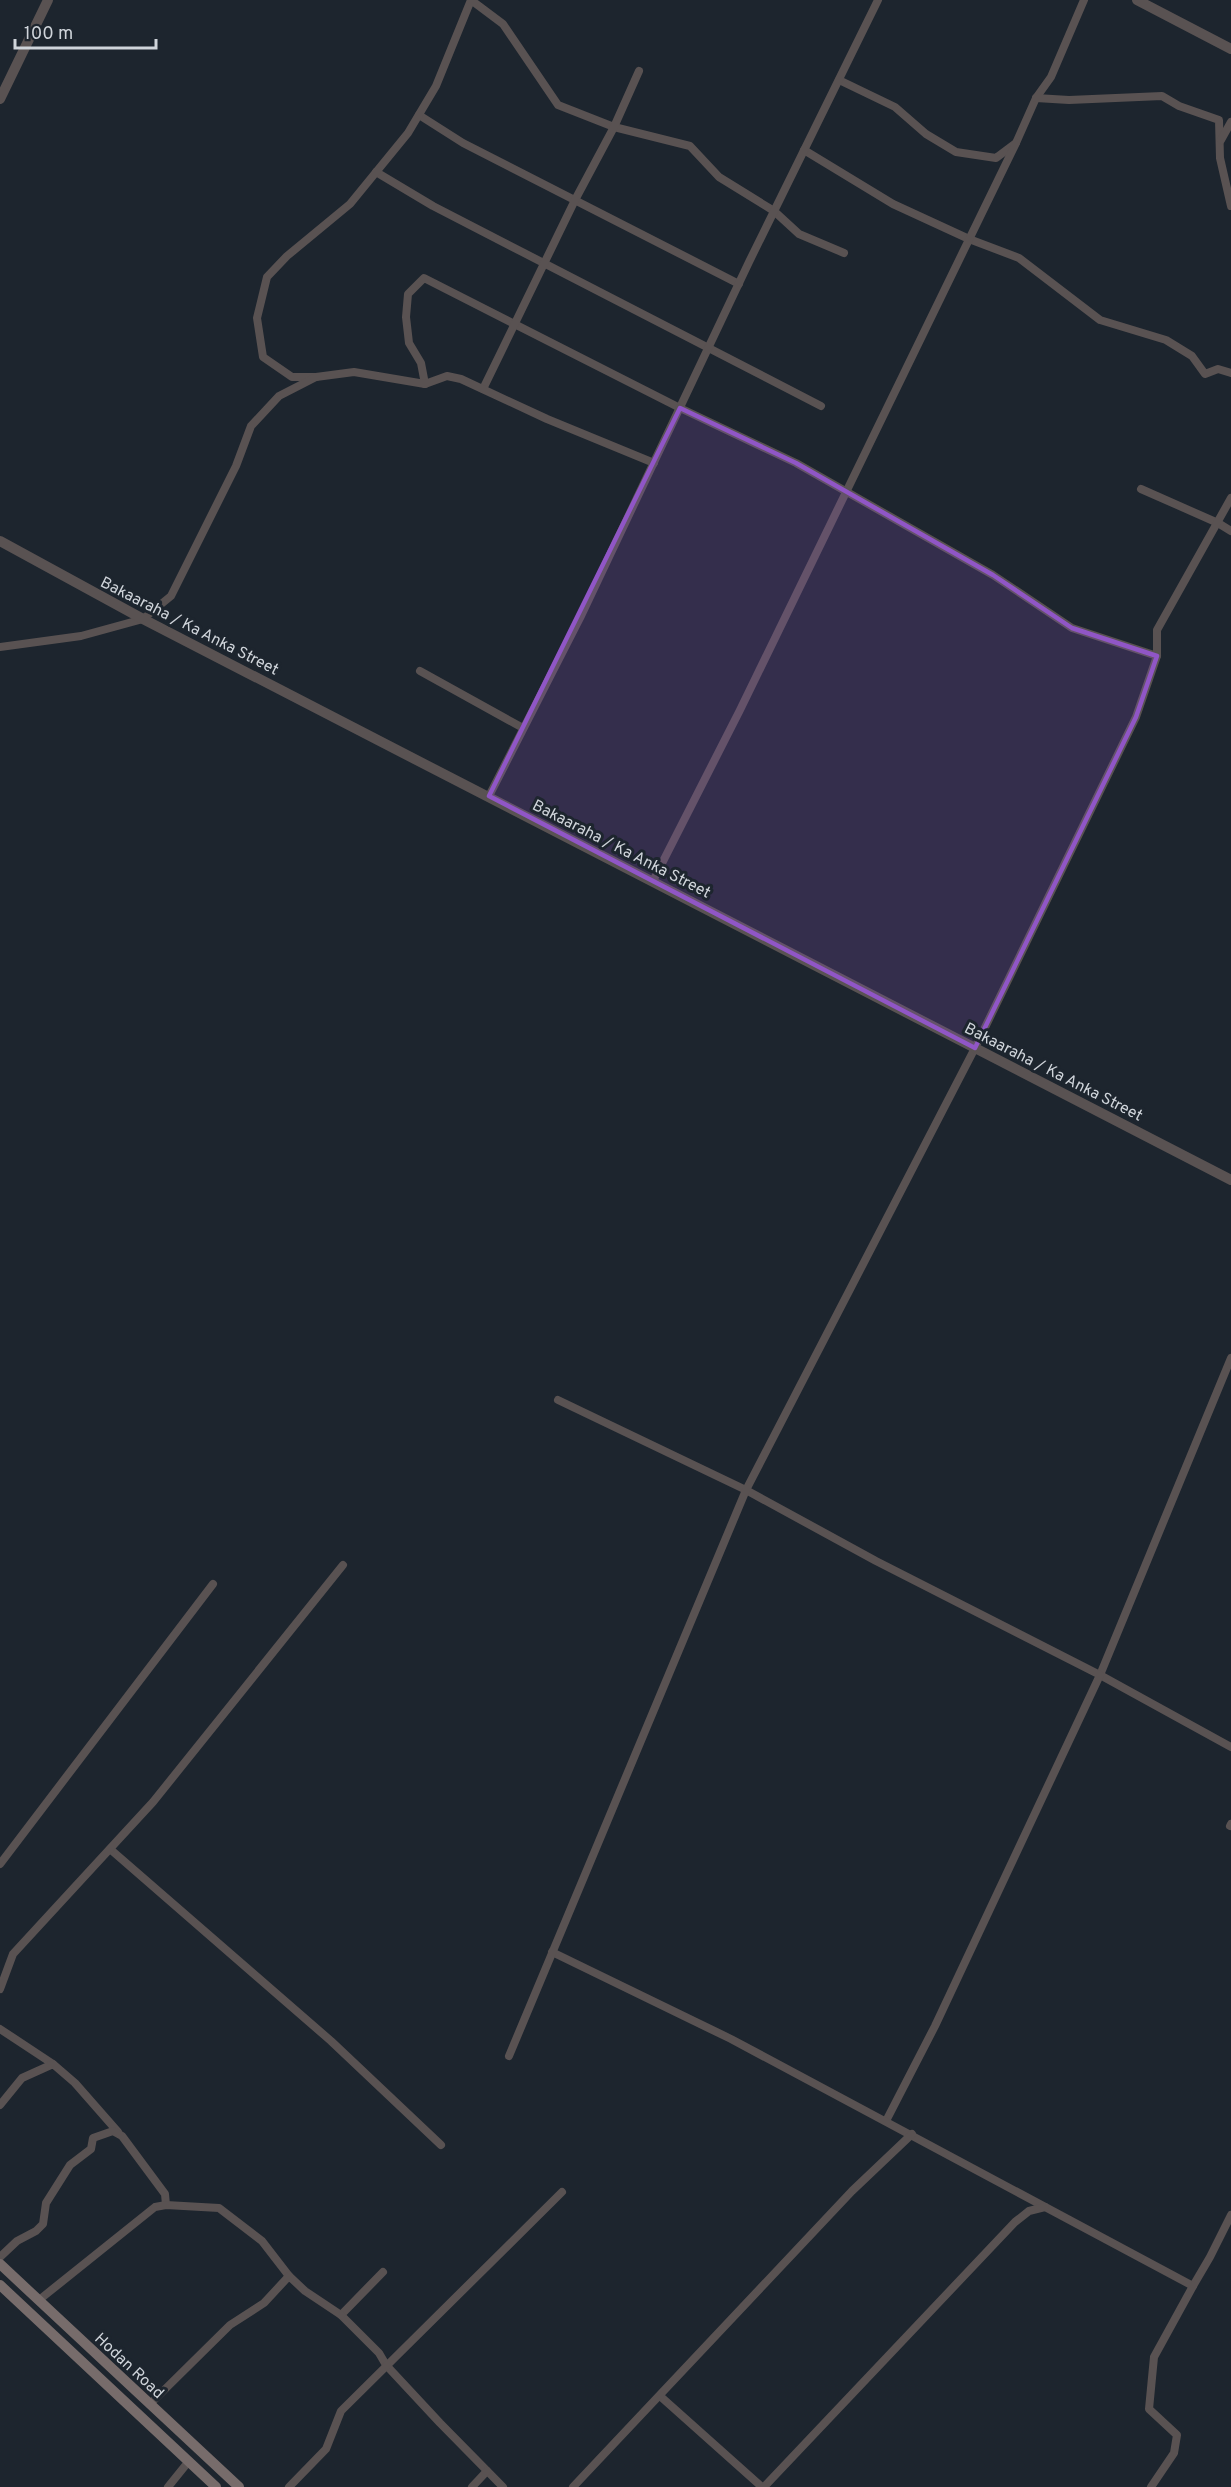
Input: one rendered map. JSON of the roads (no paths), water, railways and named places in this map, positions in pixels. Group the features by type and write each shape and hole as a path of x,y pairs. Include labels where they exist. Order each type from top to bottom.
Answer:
{"main road":[{"name":"Hodan Road","path":"0,2264 239,2487"},
{"name":"Hodan Road","path":"0,2285 216,2487"}],"street":[{"path":"0,99 48,0"},
{"path":"654,463 460,379 447,376 425,384 354,372 316,377 292,377 263,357 257,318 267,277 295,248 350,204 408,133 436,86 471,0 504,24 558,105 614,127 690,146 719,177 774,211 799,234 844,254"},
{"path":"489,796 580,618 774,211 878,0"},
{"path":"653,881 740,710 1036,98 1051,76 1084,0"},
{"path":"1137,0 1231,49"},
{"path":"483,389 574,200 614,127 639,70"},
{"path":"839,80 895,107 926,134 956,152 996,158 1016,143"},
{"path":"1036,98 1162,96 1179,106 1219,120 1218,144 1231,206"},
{"path":"419,115 463,143 739,284"},
{"path":"1218,144 1231,122"},
{"path":"804,150 876,195 969,239 1019,258 1100,320 1166,340 1192,356 1205,374 1218,369 1231,373"},
{"path":"376,172 433,206 821,406"},
{"path":"425,384 421,363 409,343 406,317 408,294 424,278 680,408 796,463 993,575 1072,628 1157,656"},
{"path":"0,647 81,636 142,619 171,596 236,466 251,426 279,396 316,377"},
{"path":"1141,489 1231,531"},
{"path":"509,2056 746,1490 975,1048 1136,717 1157,656 1157,630 1231,498"},
{"name":"Bakaaraha / Ka Anka Street","path":"0,541 142,619 1231,1180"},
{"path":"420,671 523,728"},
{"path":"886,2121 935,2026 1100,1675 1231,1358"},
{"path":"558,1400 746,1490 876,1561 1100,1675 1231,1747"},
{"path":"0,1989 13,1954 153,1802 343,1565"},
{"path":"0,1864 213,1584"},
{"path":"110,1849 332,2041 441,2145"},
{"path":"552,1952 731,2039 1193,2286"},
{"path":"0,2029 53,2064 75,2083 122,2136 165,2194 166,2205"},
{"path":"0,2105 22,2078 53,2064"},
{"path":"0,2257 17,2241 36,2231 43,2224 46,2204 70,2164 91,2149 93,2138 113,2131 119,2134"},
{"path":"573,2487 852,2191 912,2134"},
{"path":"289,2487 326,2449 341,2411 562,2192"},
{"path":"39,2300 154,2207 166,2205 219,2208 262,2241 289,2276 305,2291 341,2315 503,2487"},
{"path":"660,2396 763,2487 1015,2222 1029,2211 1045,2207"},
{"path":"1151,2487 1174,2453 1177,2435 1149,2409 1154,2357 1231,2215"},
{"path":"341,2315 383,2272"},
{"path":"150,2404 230,2325 264,2304 289,2276"},
{"path":"168,2487 189,2461"},
{"path":"472,2487 487,2471"}]}
